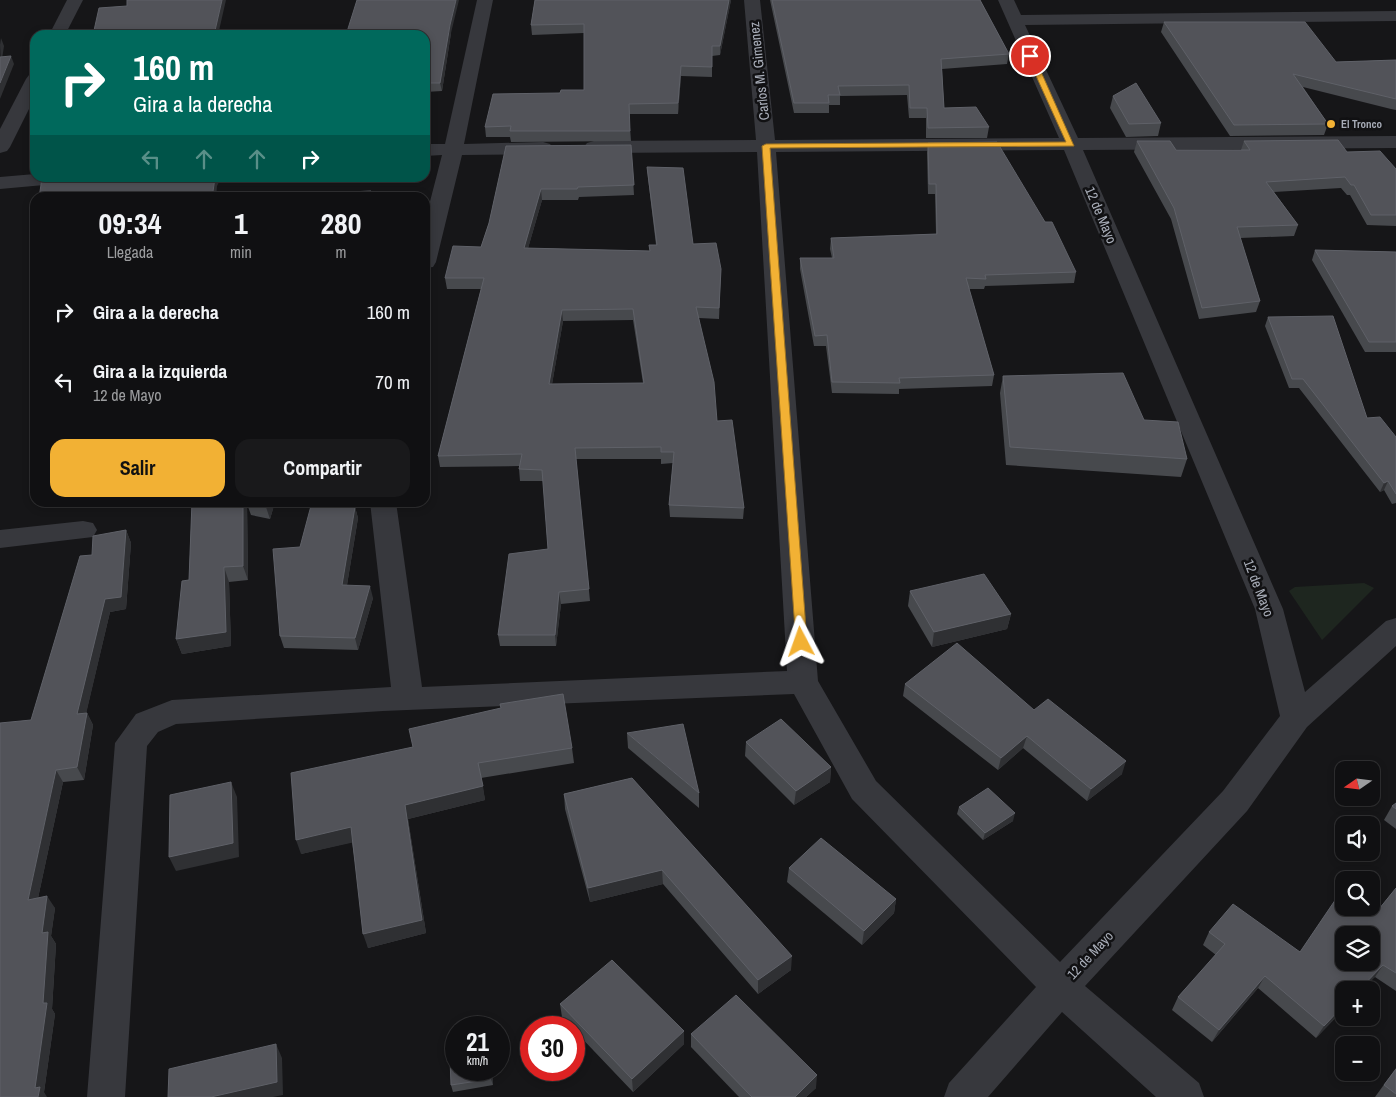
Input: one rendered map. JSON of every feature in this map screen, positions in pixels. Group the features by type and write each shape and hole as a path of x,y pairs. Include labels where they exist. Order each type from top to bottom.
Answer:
{"street":[{"path":"60,30 75,0"},
{"path":"430,242 454,148 485,0"},
{"name":"Carlos M. Gimenez","path":"752,0 766,146 804,682"},
{"path":"1275,0 1286,16"},
{"path":"1010,10 1286,16 1396,16"},
{"name":"12 de Mayo","path":"963,1097 1060,987 1235,801 1296,718 1269,609 1071,144 1010,10"},
{"path":"0,147 30,89"},
{"path":"430,150 1071,144 1395,144"},
{"path":"0,183 30,180"},
{"path":"384,507 408,700"},
{"path":"0,539 83,530"},
{"path":"1296,718 1396,629"},
{"path":"106,1097 131,742 147,722 172,712 383,698 408,700 804,682 864,790 1060,987 1185,1097"}],"shaded area":[{"path":"1364,583 1374,588 1322,640 1289,591 1295,587"}],"building":[{"path":"127,0 222,0 215,30 94,30 99,8 127,6"},
{"path":"357,0 456,0 440,83 430,83 430,30 348,30"},
{"path":"535,0 729,0 720,46 712,46 712,67 681,66 678,103 629,104 630,131 510,131 511,126 485,127 493,94 560,93 561,90 584,90 584,24 531,25"},
{"path":"772,0 980,0 1009,54 941,59 944,108 976,107 989,127 928,128 927,108 910,108 909,85 838,86 840,95 828,95 829,103 794,103"},
{"path":"1164,22 1305,22 1336,62 1396,60 1396,99 1293,74 1328,124 1234,125"},
{"path":"11,56 0,83 0,57"},
{"path":"1136,83 1161,123 1129,124 1113,96"},
{"path":"1338,140 1347,152 1380,151 1396,169 1396,215 1371,215 1354,185 1351,185 1345,177 1266,182 1298,225 1237,227 1260,301 1202,308 1174,208 1137,141 1170,141 1176,150 1250,150 1244,141"},
{"path":"997,142 1045,222 1052,222 1076,272 985,275 986,279 966,278 994,375 899,378 900,383 832,382 827,335 815,336 800,258 834,258 831,238 937,234 936,184 929,184 928,143"},
{"path":"631,145 634,185 578,187 577,189 541,189 524,248 650,251 649,245 657,245 647,167 683,168 693,244 716,243 721,269 719,308 696,307 714,382 717,421 732,420 744,508 669,505 674,452 661,452 661,447 575,448 589,589 559,592 555,635 498,635 509,554 548,549 542,470 519,469 522,454 438,456 484,278 445,278 453,246 481,247 489,223 506,146","holes":["633,309 644,383 549,384 562,310"]},
{"path":"41,182 214,182 213,192 40,192"},
{"path":"1315,250 1396,252 1396,342 1369,342"},
{"path":"1333,316 1367,418 1380,417 1396,437 1396,494 1388,481 1384,483 1303,379 1292,379 1268,317"},
{"path":"1123,373 1144,420 1178,422 1187,459 1010,447 1003,376"},
{"path":"192,507 243,507 243,566 224,567 226,632 176,639 182,581 189,580"},
{"path":"311,507 355,507 342,585 370,586 355,638 280,636 273,549 300,547"},
{"path":"126,530 121,597 105,599 77,714 87,713 77,767 56,770 28,900 47,896 42,933 48,932 43,1003 47,1003 35,1088 40,1087 38,1097 0,1097 0,723 31,720 80,556 92,555 93,536"},
{"path":"984,574 1011,614 934,632 910,591"},
{"path":"957,643 1034,710 1048,699 1126,761 1091,789 1027,736 1001,758 905,684"},
{"path":"563,694 572,748 478,763 483,786 405,805 422,920 363,934 351,827 296,840 291,773 413,747 409,729 501,708 500,704"},
{"path":"781,719 831,767 796,791 746,742"},
{"path":"683,724 699,793 627,733"},
{"path":"632,778 792,956 758,980 662,870 588,888 564,794"},
{"path":"231,782 233,843 169,857 170,795"},
{"path":"988,788 1015,813 985,833 959,807"},
{"path":"821,838 896,899 864,931 789,868"},
{"path":"1396,888 1396,973 1383,965 1380,968 1380,926 1335,926 1335,971 1377,971 1368,981 1335,981 1335,1014 1324,1026 1265,976 1219,1030 1178,997 1225,944 1209,932 1233,904 1300,952 1335,900 1335,916 1380,916 1380,908"},
{"path":"612,960 684,1031 632,1079 585,1030 585,1016 572,1016 560,1004"},
{"path":"736,995 817,1075 795,1097 752,1097 691,1034"},
{"path":"276,1044 277,1082 211,1097 168,1097 169,1069"},
{"path":"1396,1069 1396,1094 1384,1085"},
{"path":"451,1081 478,1081 451,1085"}],"place":[{"name":"El Tronco","path":"1331,124"}],"route":[{"path":"801,642 766,146 1071,144 1030,56"}]}
